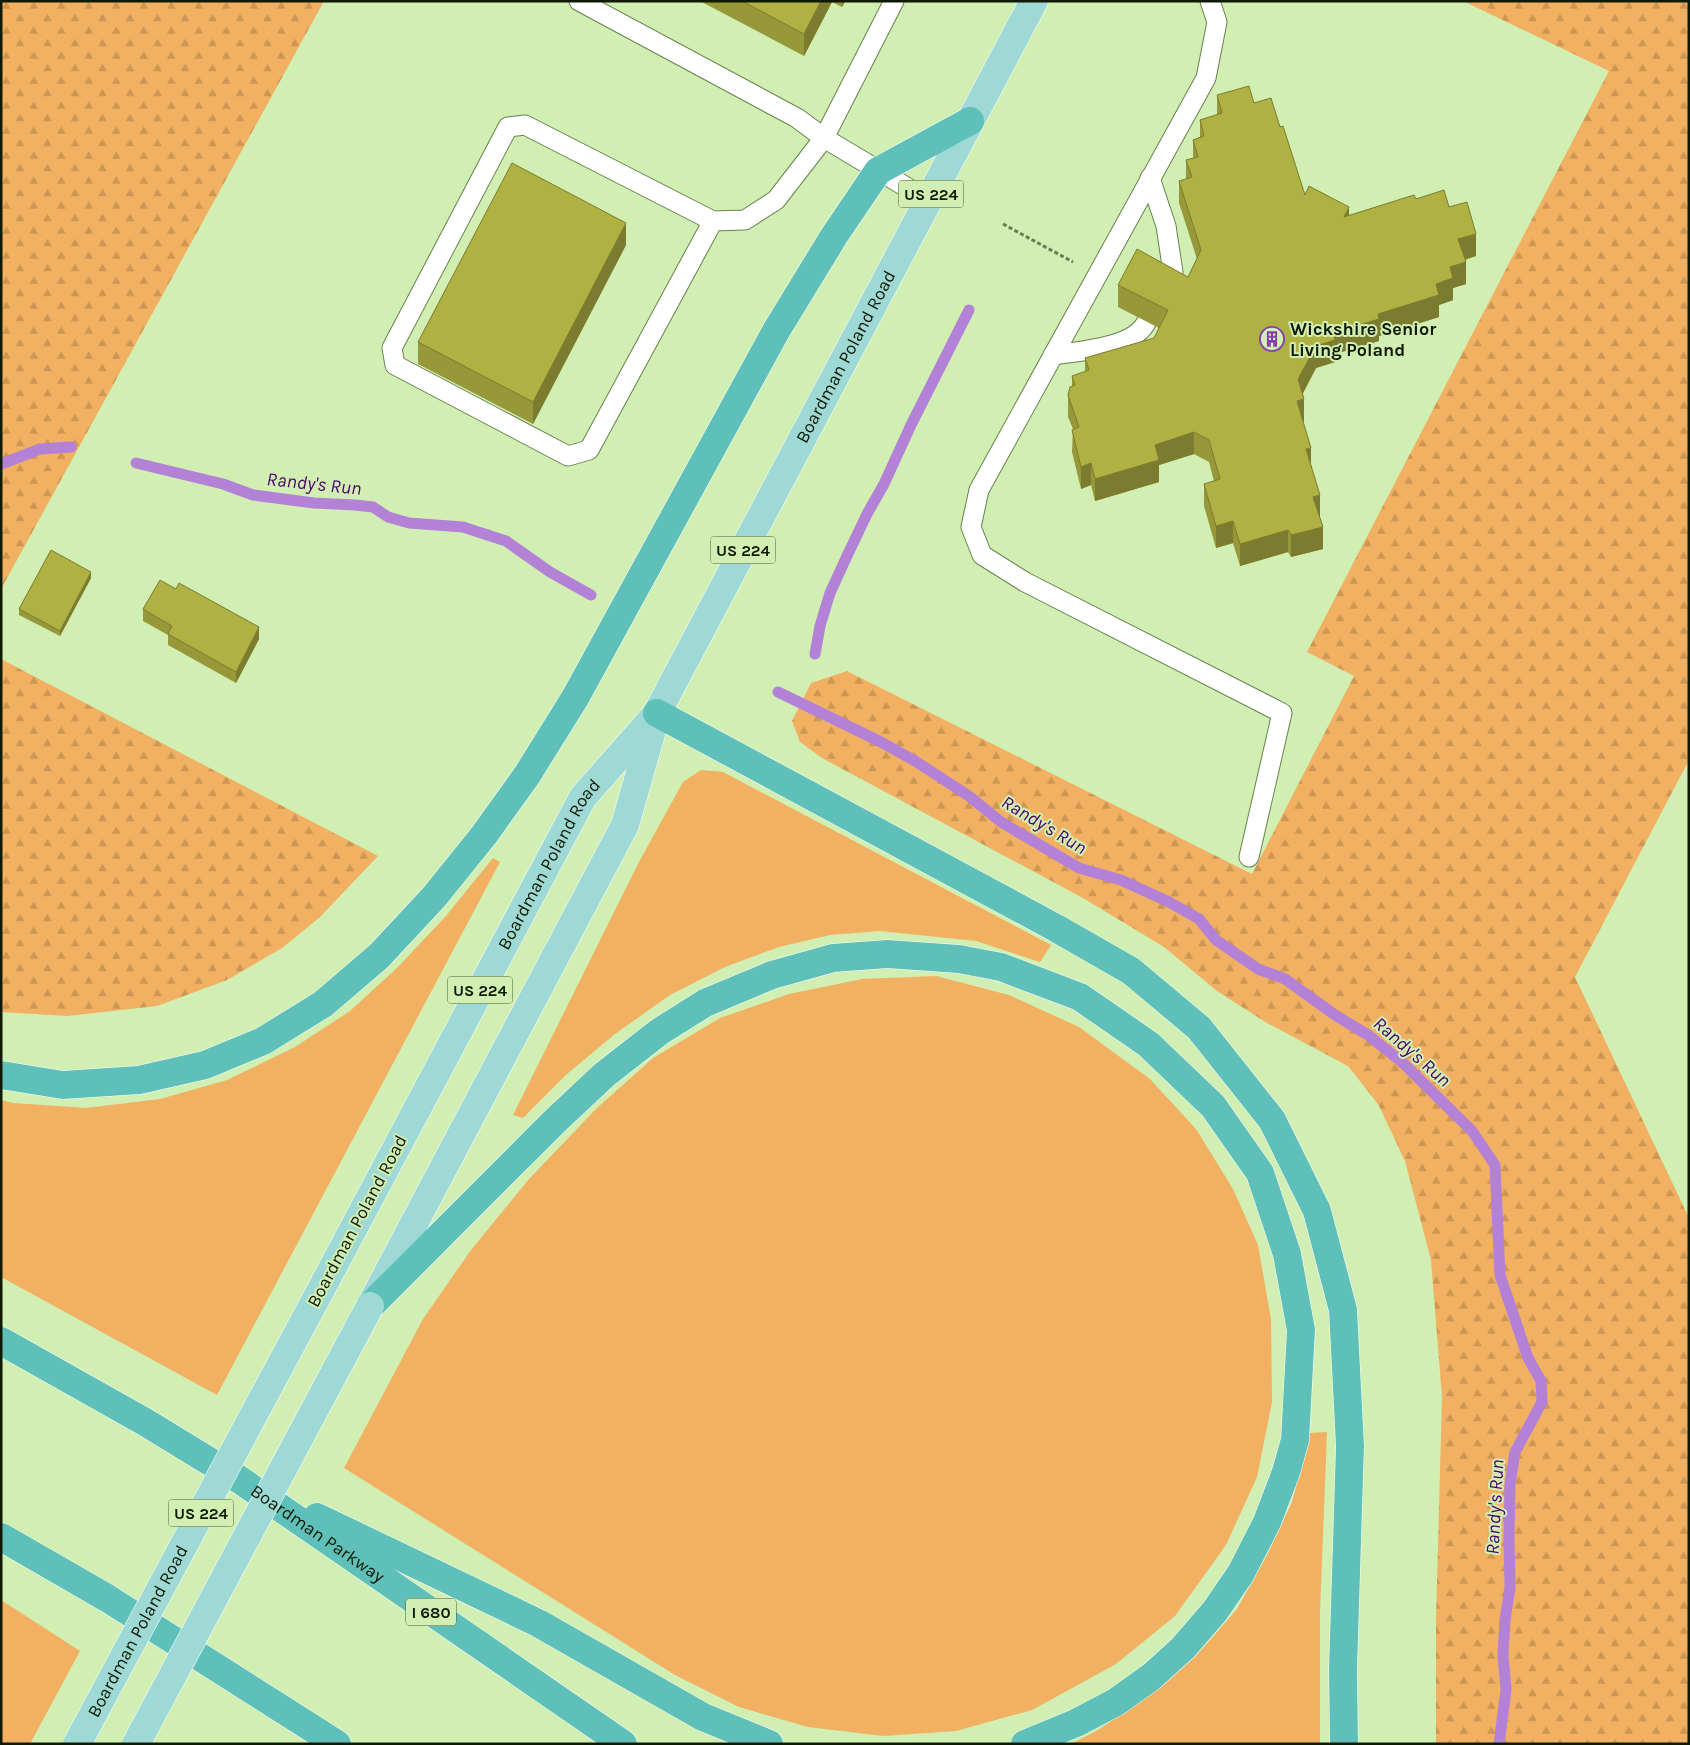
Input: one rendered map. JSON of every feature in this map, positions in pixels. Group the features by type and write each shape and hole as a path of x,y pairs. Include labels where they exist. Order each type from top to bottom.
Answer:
{"highway":[{"path":"1,1075 63,1085 139,1080 205,1065 263,1041 323,1004 379,956 434,896 484,835 528,775 575,698 776,331 834,236 878,171 970,121"},
{"path":"657,713 1056,928 1131,971 1199,1028 1272,1120 1317,1211 1343,1310 1350,1446 1343,1669 1344,1744"},
{"path":"370,1306 547,1129 604,1075 659,1032 705,1003 772,975 824,960 887,954 959,959 1001,967 1080,997 1148,1044 1213,1106 1260,1173 1286,1254 1300,1330 1295,1440 1286,1472 1267,1522 1240,1572 1215,1611 1183,1648 1152,1676 1116,1702 1076,1723 1025,1744"},
{"name":"Boardman Parkway","path":"1,1341 137,1417 240,1480 623,1744"},
{"path":"240,1480 538,1623 703,1717 769,1744"},
{"path":"1,1537 107,1598 337,1744"},
{"path":"251,1690 306,1744"}],"main road":[{"name":"Boardman Poland Road","path":"136,1744 625,825 657,713 1034,1"},
{"name":"Boardman Poland Road","path":"77,1744 583,797 657,713"}],"lane":[{"path":"579,1 798,118 824,138 928,200"},
{"path":"713,221 589,450 568,456 395,365 392,348 508,127 525,126 713,221 745,220 776,200 824,138 894,1"},
{"path":"1210,1 1217,22 1206,78 979,490 971,527 982,555 1026,582 1282,713 1249,857"},
{"path":"1150,178 1166,226 1173,272 1166,287"},
{"path":"1053,355 1116,346 1144,329 1147,321"}],"path":[{"path":"1003,224 1072,261"}],"green space":[{"path":"1,1 324,1 1,589"},
{"path":"1463,1 1689,1 1689,760 1575,977 1689,1218 1689,1744 1436,1744 1436,1620 1442,1397 1431,1260 1405,1161 1378,1104 1348,1066 1267,1023 1217,991 1164,947 1083,898 822,758 800,742 792,721 811,683 847,671 1252,874 1354,676 1307,652 1609,71"},
{"path":"1,659 378,856 319,918 282,948 227,980 157,1006 67,1016 1,1012"},
{"path":"701,770 723,772 1051,945 1040,962 976,941 880,931 830,935 779,947 725,967 670,995 615,1034 567,1074 523,1118 513,1115 639,862 683,782"},
{"path":"493,858 500,862 217,1395 1,1277 1,1100 13,1103 86,1108 160,1099 227,1080 295,1047 350,1011 398,967 446,916"},
{"path":"936,976 1009,995 1079,1027 1150,1079 1196,1129 1233,1189 1258,1245 1271,1319 1272,1402 1257,1477 1226,1545 1175,1616 1116,1664 1032,1710 956,1731 883,1736 808,1727 739,1707 675,1675 344,1468 423,1319 471,1250 529,1179 597,1108 653,1058 720,1018 789,994 862,979"},
{"path":"1327,1432 1320,1612 1320,1744 1071,1744 1098,1730 1149,1696 1196,1656 1237,1609 1267,1555 1292,1502 1310,1433"},
{"path":"1,1600 80,1651 30,1744 1,1744"}],"building":[{"path":"742,1 821,1 804,34"},
{"name":"Wickshire Senior Living Poland","path":"1249,86 1254,103 1271,98 1280,127 1283,126 1305,195 1309,186 1349,207 1344,217 1414,195 1416,199 1444,190 1449,207 1467,202 1476,234 1458,239 1466,262 1450,267 1453,278 1436,284 1439,295 1378,314 1379,319 1333,333 1335,340 1316,346 1298,379 1304,399 1297,401 1311,448 1306,449 1320,495 1313,497 1323,527 1291,535 1288,530 1240,544 1233,521 1216,526 1204,484 1220,479 1209,440 1194,432 1155,445 1159,460 1095,479 1091,463 1081,467 1072,430 1079,427 1068,395 1070,387 1075,385 1072,376 1089,370 1085,358 1154,338 1168,310 1118,285 1137,249 1188,277 1201,250 1179,181 1192,177 1186,160 1198,157 1193,140 1204,136 1200,120 1222,113 1217,95"},
{"path":"512,163 626,223 533,402 418,342"},
{"path":"51,550 91,572 60,631 19,609"},
{"path":"160,580 176,589 179,583 259,627 236,672 168,634 172,626 143,609"}],"waterway":[{"path":"815,654 820,626 830,593 867,514 884,484 911,425 969,310"},
{"name":"Randy's Run","path":"1,464 40,449 71,447"},
{"name":"Randy's Run","path":"136,463 223,484 253,495 314,503 373,507 388,517 409,523 463,527 506,541 550,572 591,595"},
{"name":"Randy's Run","path":"778,692 881,742 915,761 969,796 1001,822 1079,868 1121,880 1169,902 1199,919 1216,940 1258,969 1285,979 1335,1015 1368,1035 1403,1063 1472,1131 1495,1165 1500,1275 1528,1358 1541,1381 1542,1402 1515,1452 1510,1484 1510,1588 1505,1620 1503,1655 1506,1690 1499,1744"}],"place":[{"name":"Wickshire Senior Living Poland","path":"1272,339"}]}
